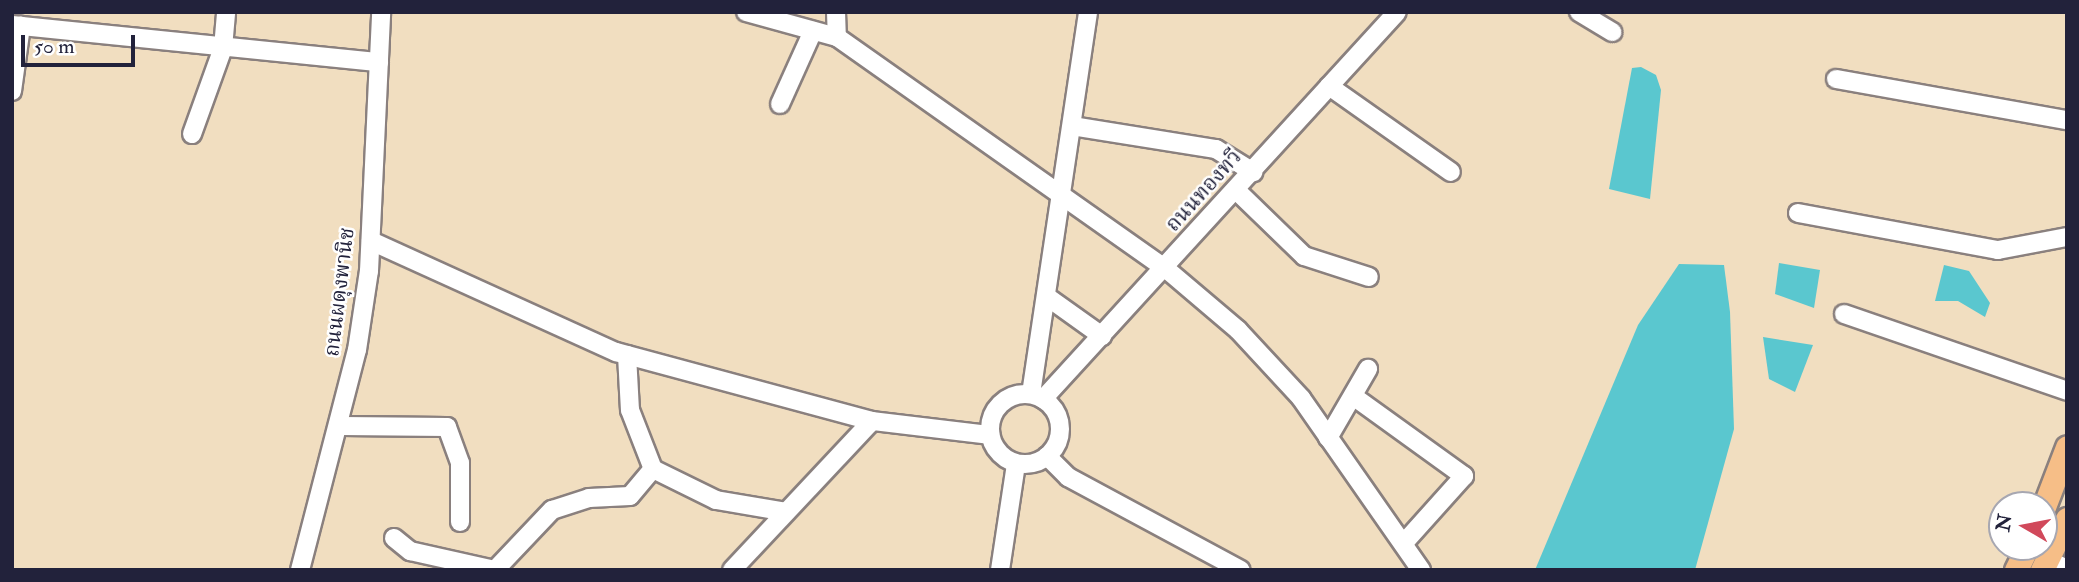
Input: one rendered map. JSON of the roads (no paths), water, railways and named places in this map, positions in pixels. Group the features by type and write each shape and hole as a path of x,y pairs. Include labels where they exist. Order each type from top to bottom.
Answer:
{"main road":[{"path":"2050,491 2067,447"},
{"path":"2052,566 2067,519"}],"street":[{"path":"192,134 223,48 226,12"},
{"name":"ถนนผดุงพานิช","path":"300,570 342,426 370,241 381,12"},
{"path":"746,12 837,37 1062,192 1165,268 1238,330 1328,438 1421,570"},
{"path":"836,12 837,37"},
{"path":"1047,456 1060,428 1037,397 1046,296 1088,12"},
{"name":"ถนนทองทวี","path":"1037,397 1102,336 1396,12"},
{"path":"1579,12 1612,32"},
{"path":"12,91 16,26 379,62"},
{"path":"780,104 813,31"},
{"path":"1836,79 2067,120"},
{"path":"1329,86 1451,172"},
{"path":"1072,126 1216,149 1253,172"},
{"path":"1236,190 1304,256 1369,277"},
{"path":"1798,213 1998,250 2067,237"},
{"path":"370,241 627,355 872,421 990,435"},
{"path":"1046,296 1102,336"},
{"path":"1844,314 2067,391"},
{"path":"627,355 630,410 653,468 716,500 786,512"},
{"path":"1328,438 1368,369"},
{"path":"1353,396 1464,476 1403,544"},
{"path":"1037,397 1010,397 997,408 990,435 996,450 1016,464 1047,456"},
{"path":"732,570 872,421"},
{"path":"342,426 447,427 460,463 460,522"},
{"path":"1047,456 1068,477 1241,570"},
{"path":"1000,570 1016,464"},
{"path":"394,538 410,551 495,570 552,510 589,498 630,496 653,468"}],"water":[{"path":"1641,67 1656,75 1661,90 1650,199 1609,189 1632,68"},
{"path":"1779,263 1820,270 1814,308 1775,294"},
{"path":"1679,264 1724,265 1730,312 1734,429 1695,570 1535,570 1638,325"},
{"path":"1944,265 1969,271 1990,303 1985,317 1958,301 1935,301"},
{"path":"1763,337 1813,345 1795,392 1769,379"}]}
